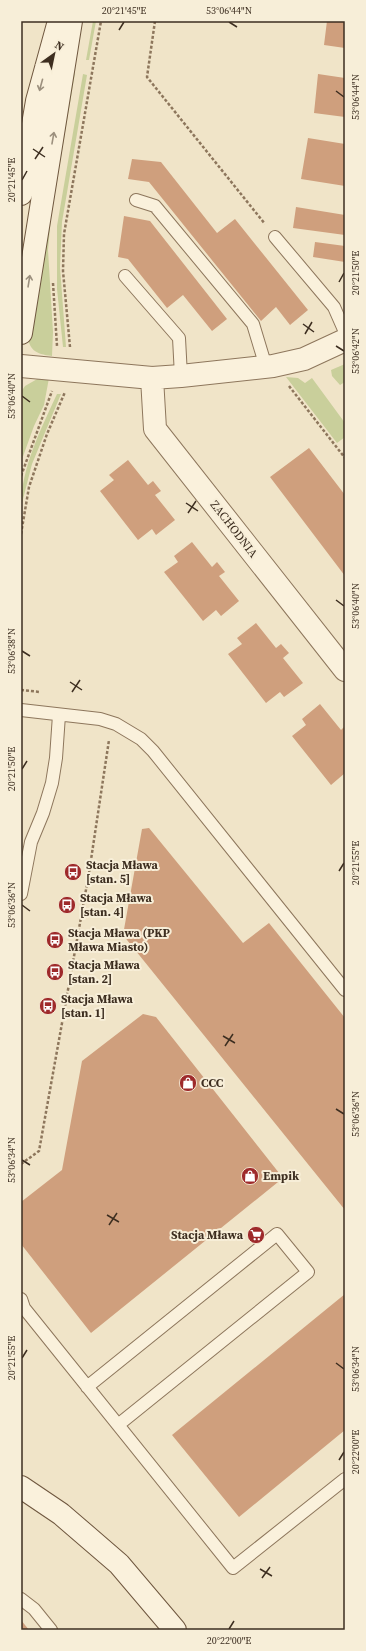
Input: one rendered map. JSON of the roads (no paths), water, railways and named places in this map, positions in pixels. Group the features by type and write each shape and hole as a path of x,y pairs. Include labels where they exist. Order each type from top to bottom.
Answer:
{"street":[{"path":"21,194 37,101 59,21"},
{"path":"21,333 71,21"},
{"path":"21,366 152,378 181,376 269,366 304,359 345,340"},
{"name":"ZACHODNIA","path":"152,378 155,429 345,670"},
{"path":"21,1486 61,1514 119,1564 175,1630"}],"lane":[{"path":"136,200 155,206 253,324 269,366"},
{"path":"275,237 334,307 345,332"},
{"path":"125,276 179,338 181,376"},
{"path":"21,710 111,722 131,731 153,751 345,990"},
{"path":"21,894 31,842 43,813 52,783 56,758 59,715"},
{"path":"87,1387 277,1234 308,1272 118,1425"},
{"path":"21,1299 24,1308 233,1568 345,1479"},
{"path":"21,1599 34,1609 51,1630"}],"place":[{"name":"Stacja Mława [stan. 5]","path":"73,872"},
{"name":"Stacja Mława [stan. 4]","path":"67,905"},
{"name":"Stacja Mława (PKP Mława Miasto)","path":"55,940"},
{"name":"Stacja Mława [stan. 2]","path":"55,972"},
{"name":"Stacja Mława [stan. 1]","path":"48,1006"},
{"name":"CCC","path":"188,1083"},
{"name":"Empik","path":"250,1176"},
{"name":"Stacja Mława","path":"256,1235"}]}
